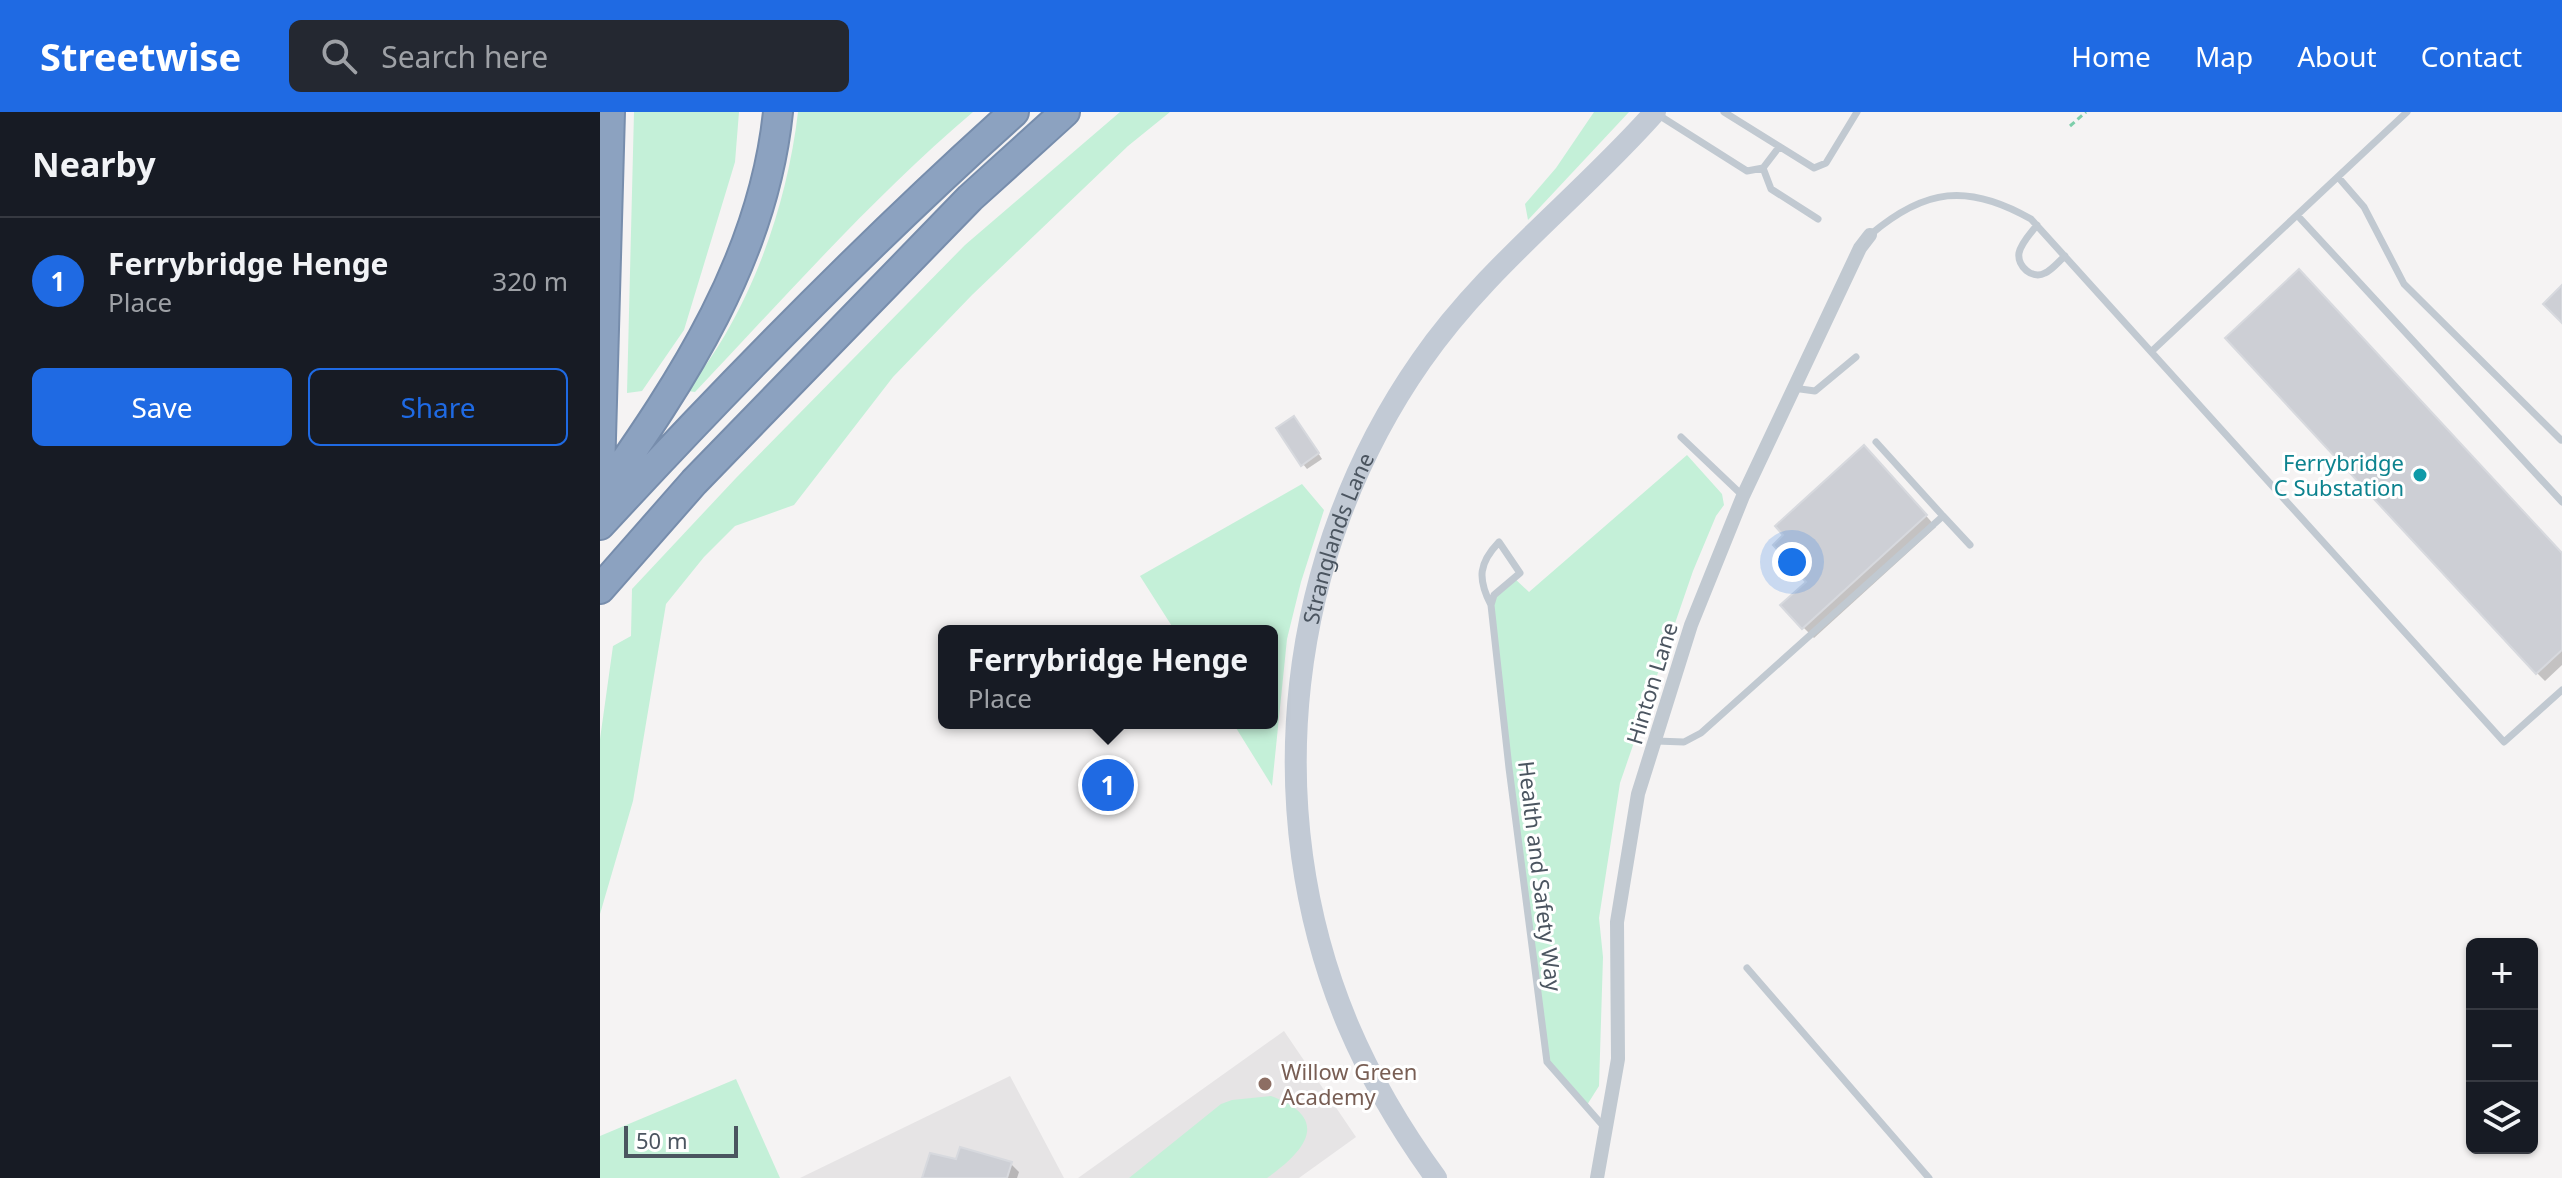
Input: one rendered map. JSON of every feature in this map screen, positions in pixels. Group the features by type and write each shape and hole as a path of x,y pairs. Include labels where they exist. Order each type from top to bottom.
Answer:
{"highway":[{"path":"600,474 610,112"},
{"path":"600,497 680,381 725,294 748,242 765,188 778,112"},
{"path":"600,525 683,434 928,190 1014,112"},
{"path":"600,589 694,482 970,198 1065,112"}],"main road":[{"name":"Stranglands Lane","path":"1436,1178 1387,1104 1364,1061 1321,946 1303,866 1298,825 1296,743 1302,662 1309,621 1330,542 1360,466 1407,382 1446,327 1499,269 1598,173 1655,112"}],"street":[{"name":"Hinton Lane","path":"1597,1178 1618,1059 1617,922 1638,794 1691,625 1743,496 1860,248 1870,235"}],"lane":[{"path":"1655,112 1747,171 1763,168 1779,147"},
{"path":"1724,112 1814,168 1826,163 1857,112"},
{"path":"2152,351 2407,112"},
{"path":"1763,168 1771,189 1818,219"},
{"path":"2338,177 2364,207 2404,284 2561,440"},
{"path":"1870,235 1908,206 1953,195 1992,200 2018,211 2037,225 2504,742 2562,690"},
{"path":"2297,215 2562,502"},
{"path":"2037,225 2019,255 2020,264 2027,272 2037,275 2045,273 2065,256"},
{"path":"1793,388 1815,391 1856,357"},
{"path":"1681,437 1743,496"},
{"path":"1876,442 1970,545"},
{"path":"1656,741 1684,742 1701,733 1943,516"},
{"name":"Health and Safety Way","path":"1491,605 1494,595 1520,573 1499,542 1482,567 1484,591 1491,605 1547,1062 1607,1130"},
{"path":"1747,968 1929,1178"}],"path":[{"path":"2070,126 2086,112"}],"shaded area":[{"name":"Willow Green Academy","path":"1284,1031 1356,1137 1299,1178 1078,1178"},
{"path":"1010,1076 1064,1178 800,1178"}],"green space":[{"path":"634,112 739,112 735,162 684,330 642,391 627,393"},
{"path":"798,112 973,112 865,213 695,392 688,391 725,335 752,283 781,199"},
{"path":"1120,112 1170,112 1128,146 972,295 893,377 794,505 735,526 704,557 666,604 633,801 600,914 600,739 613,646 631,636 632,589 736,478 965,245"},
{"path":"1594,112 1629,112 1528,220 1525,204 1556,168"},
{"path":"1687,455 1722,494 1724,505 1716,516 1693,571 1620,783 1599,918 1603,957 1599,1086 1587,1105 1547,1062 1491,605 1500,589 1514,578 1529,592"},
{"path":"1302,484 1324,510 1287,639 1278,727 1278,625 1171,625 1140,576"},
{"path":"1237,729 1278,729 1272,786"},
{"path":"736,1079 780,1178 600,1178 600,1136"},
{"path":"1271,1096 1290,1105 1307,1124 1302,1146 1267,1178 1129,1178 1221,1104"}],"building":[{"name":"Ferrybridge C Substation","path":"2299,269 2562,553 2562,650 2536,674 2225,338"},
{"path":"2562,285 2562,323 2543,304"},
{"path":"1294,416 1319,453 1301,466 1276,428"},
{"path":"1864,445 1927,515 1802,629 1780,605 1806,582 1773,545 1783,535 1775,526"},
{"path":"960,1147 1012,1162 1007,1178 922,1178 930,1153 956,1159"}],"place":[{"name":"Ferrybridge C Substation","path":"2420,475"},
{"name":"Ferrybridge Henge","path":"1108,785"},
{"name":"Willow Green Academy","path":"1265,1084"}]}
